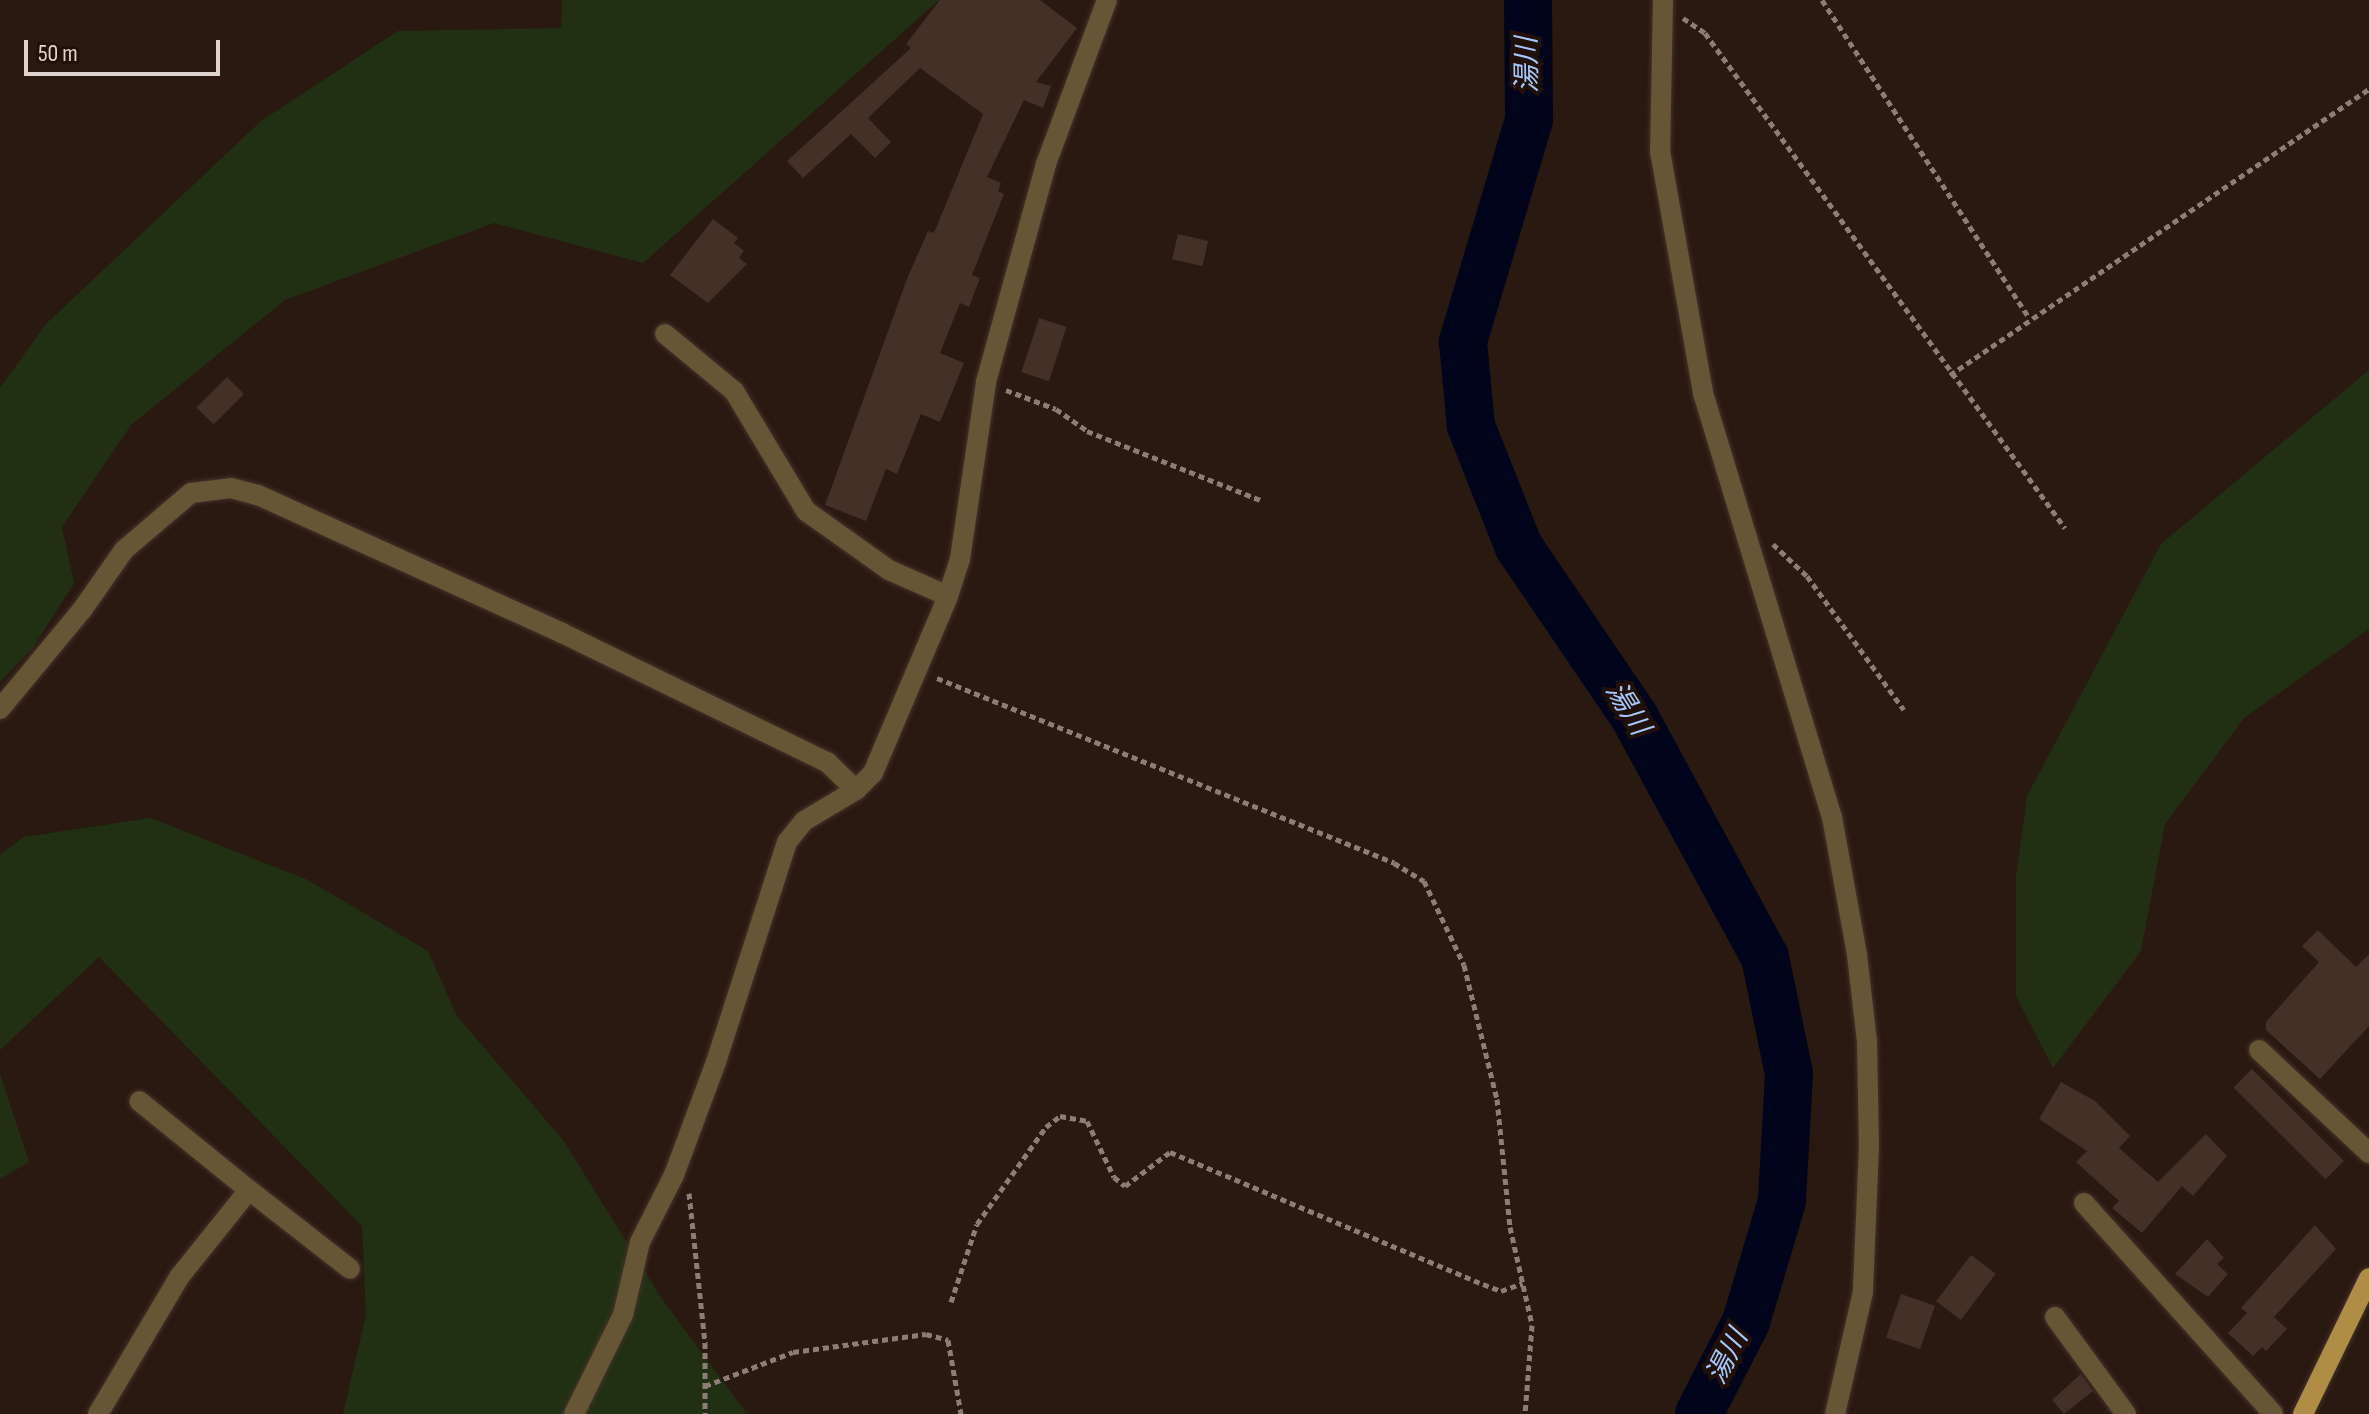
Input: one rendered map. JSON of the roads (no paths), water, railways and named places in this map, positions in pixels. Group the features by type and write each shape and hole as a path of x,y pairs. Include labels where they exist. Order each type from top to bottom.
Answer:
{"main road":[{"path":"2303,1414 2369,1278"}],"street":[{"path":"574,1414 623,1315 640,1242 674,1175 787,842 804,821 856,790 873,773 948,596 960,559 986,382 1046,164 1107,0"},
{"path":"1663,7 1660,151 1676,256 1703,393 1746,525 1832,817 1867,1042 1863,1292 1835,1414"},
{"path":"665,334 734,391 806,511 889,570 948,596"},
{"path":"0,709 82,610 124,550 191,493 231,488 258,495 562,633 827,762 856,790"},
{"path":"2259,1050 2369,1153"},
{"path":"139,1101 350,1269"},
{"path":"98,1414 180,1276 249,1190"},
{"path":"2084,1203 2273,1414"},
{"path":"2055,1317 2126,1414"}],"waterway":[{"name":"湯川","path":"1528,0 1529,120 1463,342 1471,426 1519,547 1635,718 1765,957 1789,1074 1782,1201 1746,1322 1699,1414"}]}
